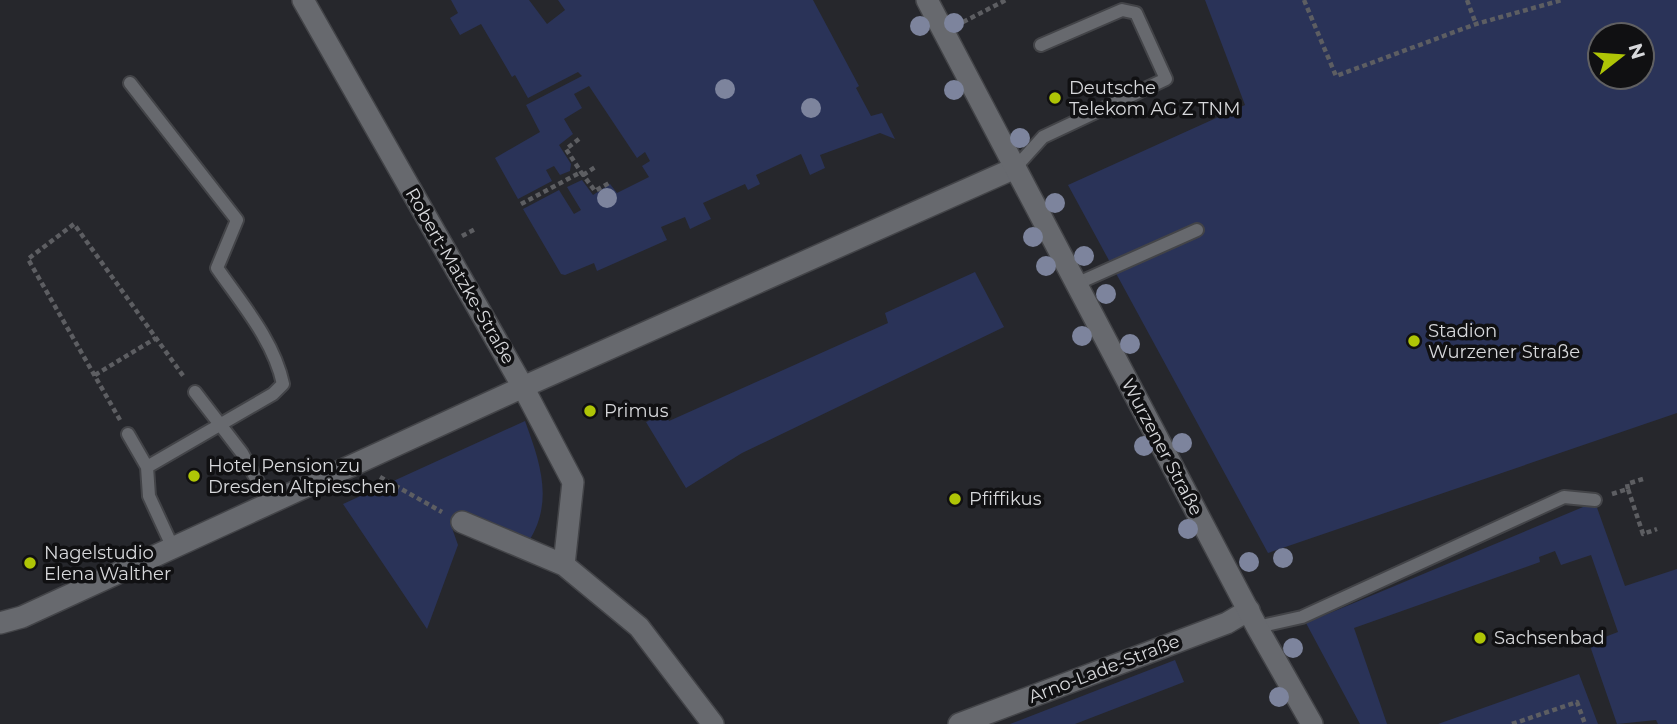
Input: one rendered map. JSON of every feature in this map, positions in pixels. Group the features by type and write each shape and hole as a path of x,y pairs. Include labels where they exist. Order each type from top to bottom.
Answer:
{"street":[{"name":"Robert-Matzke-Straße","path":"303,0 523,387 573,482 564,565"},
{"name":"Wurzener Straße","path":"927,0 1253,618 1312,724"},
{"path":"0,623 22,617 523,387 1015,168"},
{"path":"462,522 564,565 639,627 713,724"},
{"name":"Arno-Lade-Straße","path":"958,724 1227,622 1253,618"}],"lane":[{"path":"1015,168 1043,137 1166,79 1136,13 1122,10 1041,45"},
{"path":"130,83 237,220 217,268 279,364 283,384 273,394 147,467"},
{"path":"1076,284 1197,230"},
{"path":"195,392 242,453 270,504"},
{"path":"128,434 147,467 149,496 173,548"},
{"path":"1253,618 1302,617 1564,497 1595,500"}],"path":[{"path":"976,15 1006,0"},
{"path":"1304,0 1336,76 1476,24 1562,0"},
{"path":"1467,0 1476,24"},
{"path":"579,139 566,149 582,174 594,191 609,183"},
{"path":"521,204 597,166"},
{"path":"128,434 28,259 74,224 195,392"},
{"path":"94,375 156,338"},
{"path":"359,463 390,484 462,522"},
{"path":"1643,479 1627,484 1628,489 1643,534 1657,529"},
{"path":"1595,500 1628,489"},
{"path":"1512,724 1577,702 1585,724"}],"shaded area":[{"path":"451,0 529,0 547,24 565,10 558,0 813,0 859,86 856,88 871,116 882,113 895,139 880,133 820,155 825,168 810,175 801,154 756,175 760,184 748,190 745,184 703,203 711,219 690,229 685,217 661,227 667,240 597,271 594,263 565,275 561,274 523,209 559,190 574,214 581,210 567,187 582,180 593,195 610,184 617,193 649,177 642,166 650,161 645,152 637,158 589,86 574,94 582,108 564,119 573,134 559,145 571,164 570,171 560,175 554,166 546,170 552,181 518,199 495,158 540,132 526,105 582,76 578,72 528,98 515,75 512,77 481,24 460,35 450,18 458,13"},
{"name":"Stadion Wurzener Straße","path":"1205,0 1677,0 1677,413 1268,553 1068,185 1245,105"},
{"path":"975,272 1004,327 742,453 686,488 646,422 665,413 669,421 888,323 885,313"},
{"path":"525,421 542,481 543,496 537,526 529,541 461,510 452,528 458,545 427,629 343,504"},
{"path":"1595,502 1625,586 1677,569 1677,724 1658,724 1656,720 1617,724 1589,643 1618,632 1591,555 1561,565 1555,551 1539,557 1540,562 1354,628 1387,724 1360,724 1306,623"},
{"path":"1175,660 1184,682 1075,724 1010,724"},
{"path":"1579,674 1598,724 1438,724"}],"place":[{"name":"Deutsche Telekom AG Z TNM","path":"1055,98"},
{"name":"Stadion Wurzener Straße","path":"1414,341"},
{"name":"Primus","path":"590,411"},
{"name":"Hotel Pension zu Dresden Altpieschen","path":"194,476"},
{"name":"Pfiffikus","path":"955,499"},
{"name":"Nagelstudio Elena Walther","path":"30,563"},
{"name":"Sachsenbad","path":"1480,638"}]}
